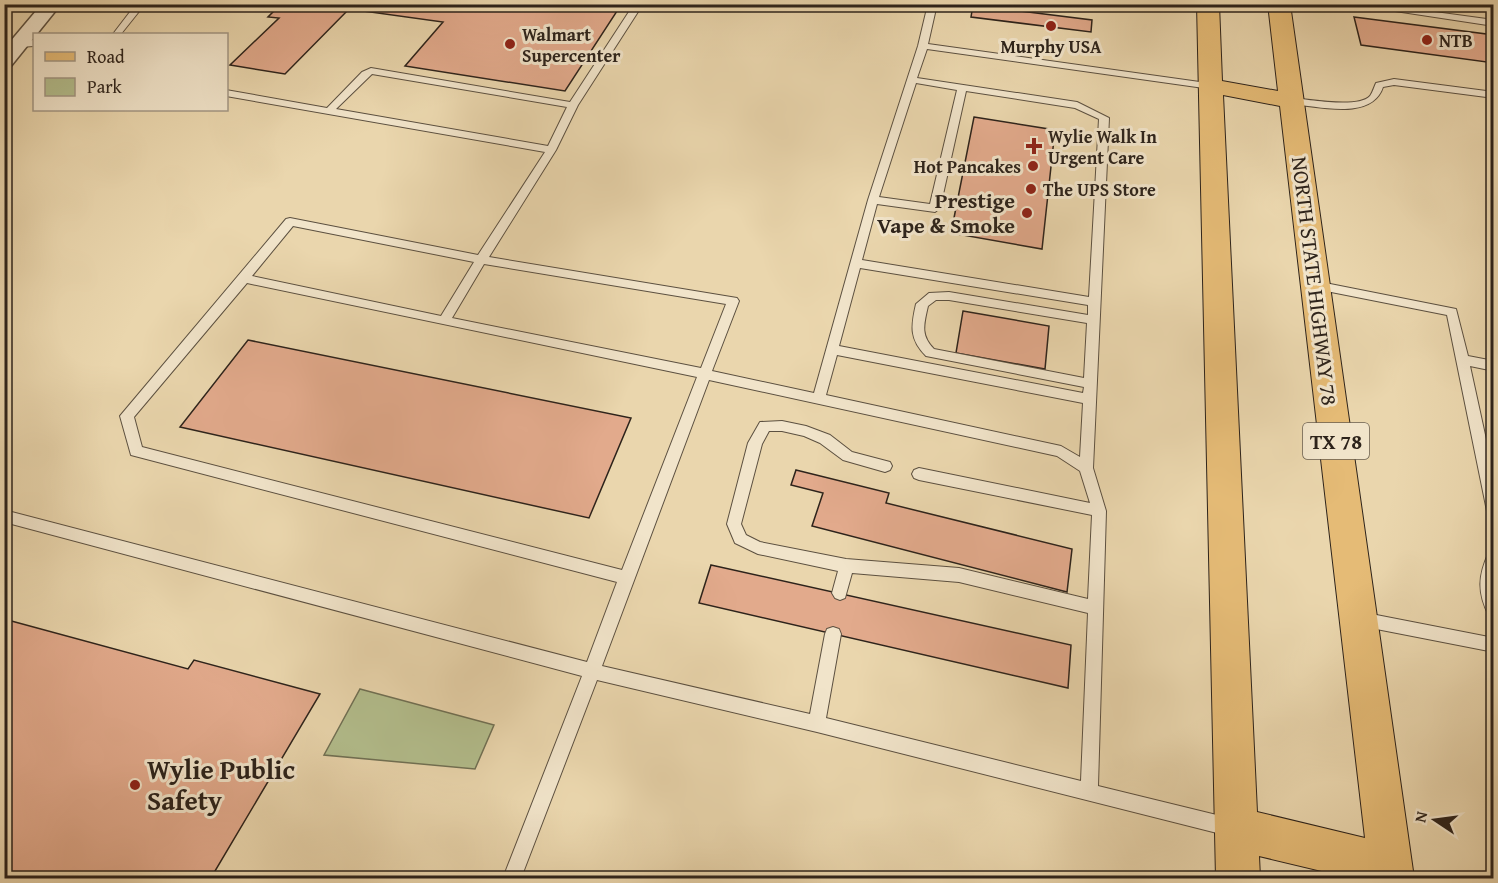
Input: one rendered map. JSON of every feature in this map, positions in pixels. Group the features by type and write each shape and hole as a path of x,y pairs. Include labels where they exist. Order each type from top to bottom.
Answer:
{"main road":[{"path":"1208,4 1239,879"},
{"name":"NORTH STATE HIGHWAY 78","path":"1279,4 1391,872"},
{"path":"1210,86 1291,101"},
{"path":"1237,829 1391,872"}],"street":[{"path":"33,33 52,4"},
{"path":"4,62 27,43"}],"lane":[{"path":"115,33 141,4"},
{"path":"444,321 551,150 573,105 639,4"},
{"path":"819,398 873,200 923,46 933,4"},
{"path":"1353,4 1494,23"},
{"path":"923,46 1210,86"},
{"path":"329,111 365,74 371,71 573,105"},
{"path":"912,80 1077,105 1104,118 1086,468 1099,511 1089,792"},
{"path":"1291,101 1348,105 1368,102 1376,95 1379,85 1395,82 1494,95"},
{"path":"873,200 935,208 962,87"},
{"path":"228,93 551,150"},
{"path":"512,879 733,301 481,260 290,222 127,416 136,451 626,578"},
{"path":"856,263 1094,302"},
{"path":"244,278 819,398 1061,452 1086,468"},
{"path":"1315,285 1452,312 1494,512"},
{"path":"1091,384 930,353 919,344 916,332 922,304 933,296 950,296 1093,320"},
{"path":"832,349 1089,399"},
{"path":"1462,360 1494,366"},
{"path":"885,466 848,456 825,439 806,431 782,426 765,426 755,443 734,524 740,539 758,548 846,566 959,575 1095,608"},
{"path":"919,474 1099,511"},
{"path":"4,516 591,671 817,724 1237,829"},
{"path":"1494,558 1486,580 1494,610"},
{"path":"840,594 846,566"},
{"path":"1359,618 1494,645"},
{"path":"817,724 833,634"}],"green space":[{"path":"360,689 494,725 475,769 324,755"}],"building":[{"name":"Walmart Supercenter","path":"281,4 621,5 565,91 405,66 443,22 349,9 285,74 230,65 279,18 268,17"},
{"path":"973,5 1092,20 1091,32 971,17"},
{"name":"NTB","path":"1354,17 1494,35 1494,63 1361,45"},
{"path":"974,117 1055,130 1042,249 951,233"},
{"path":"963,311 1049,326 1045,369 956,353"},
{"path":"248,340 631,418 589,518 180,427"},
{"path":"796,470 889,493 886,503 1072,549 1067,592 812,526 823,493 791,485"},
{"path":"711,565 1071,645 1068,688 699,603"},
{"name":"Wylie Public Safety","path":"4,619 188,669 194,660 320,694 212,876 220,878 4,878"}],"place":[{"name":"Murphy USA","path":"1051,26"},
{"name":"NTB","path":"1427,40"},
{"name":"Walmart Supercenter","path":"510,44"},
{"name":"Wylie Walk In Urgent Care","path":"1034,146"},
{"name":"Hot Pancakes","path":"1033,166"},
{"name":"The UPS Store","path":"1031,189"},
{"name":"Prestige Vape & Smoke","path":"1027,213"},
{"name":"Wylie Public Safety","path":"135,785"}]}
